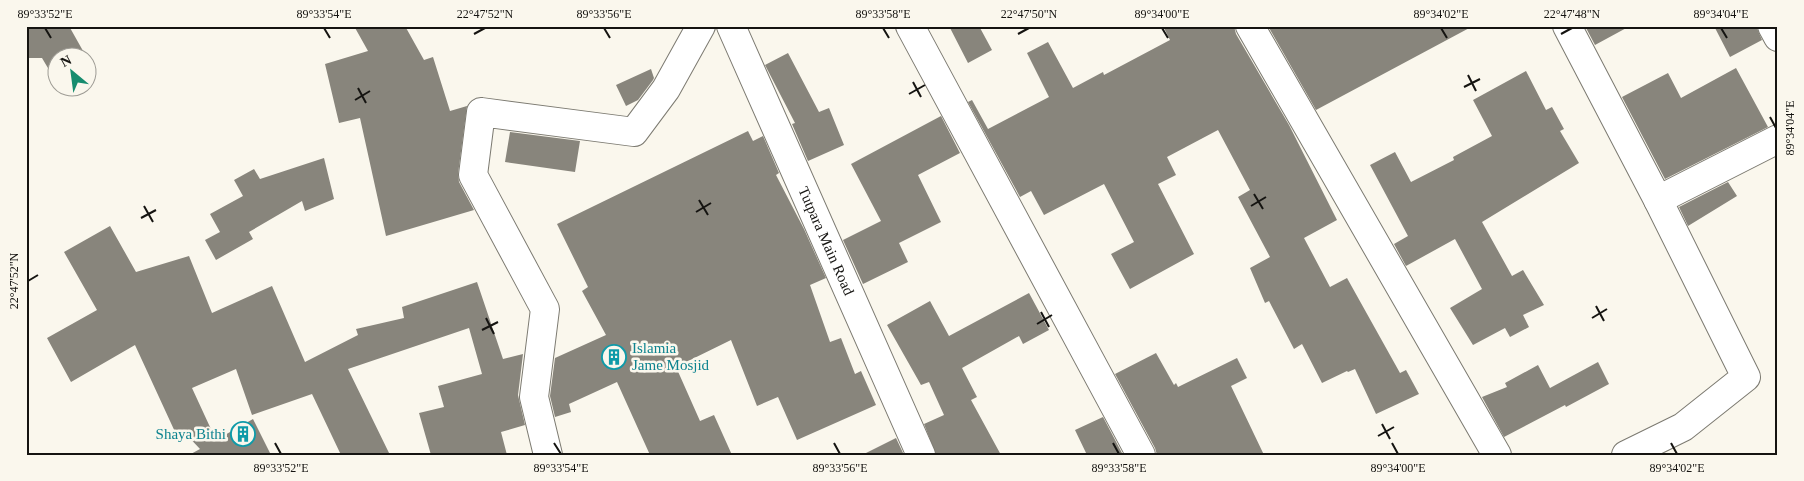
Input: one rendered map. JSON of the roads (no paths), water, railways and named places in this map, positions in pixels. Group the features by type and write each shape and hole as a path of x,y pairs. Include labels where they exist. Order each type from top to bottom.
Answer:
{"street":[{"path":"548,455 534,397 545,309 473,175 481,112 634,132 666,89 701,26"},
{"name":"Tutpara Main Road","path":"731,26 921,455"},
{"path":"910,26 1141,455"},
{"path":"1250,26 1497,455"},
{"path":"1567,26 1658,200 1746,377 1683,427 1626,455"},
{"path":"1772,26 1778,36"},
{"path":"1658,200 1778,139"}],"place":[{"name":"Islamia Jame Mosjid","path":"614,357"},
{"name":"Shaya Bithi","path":"243,434"}]}
